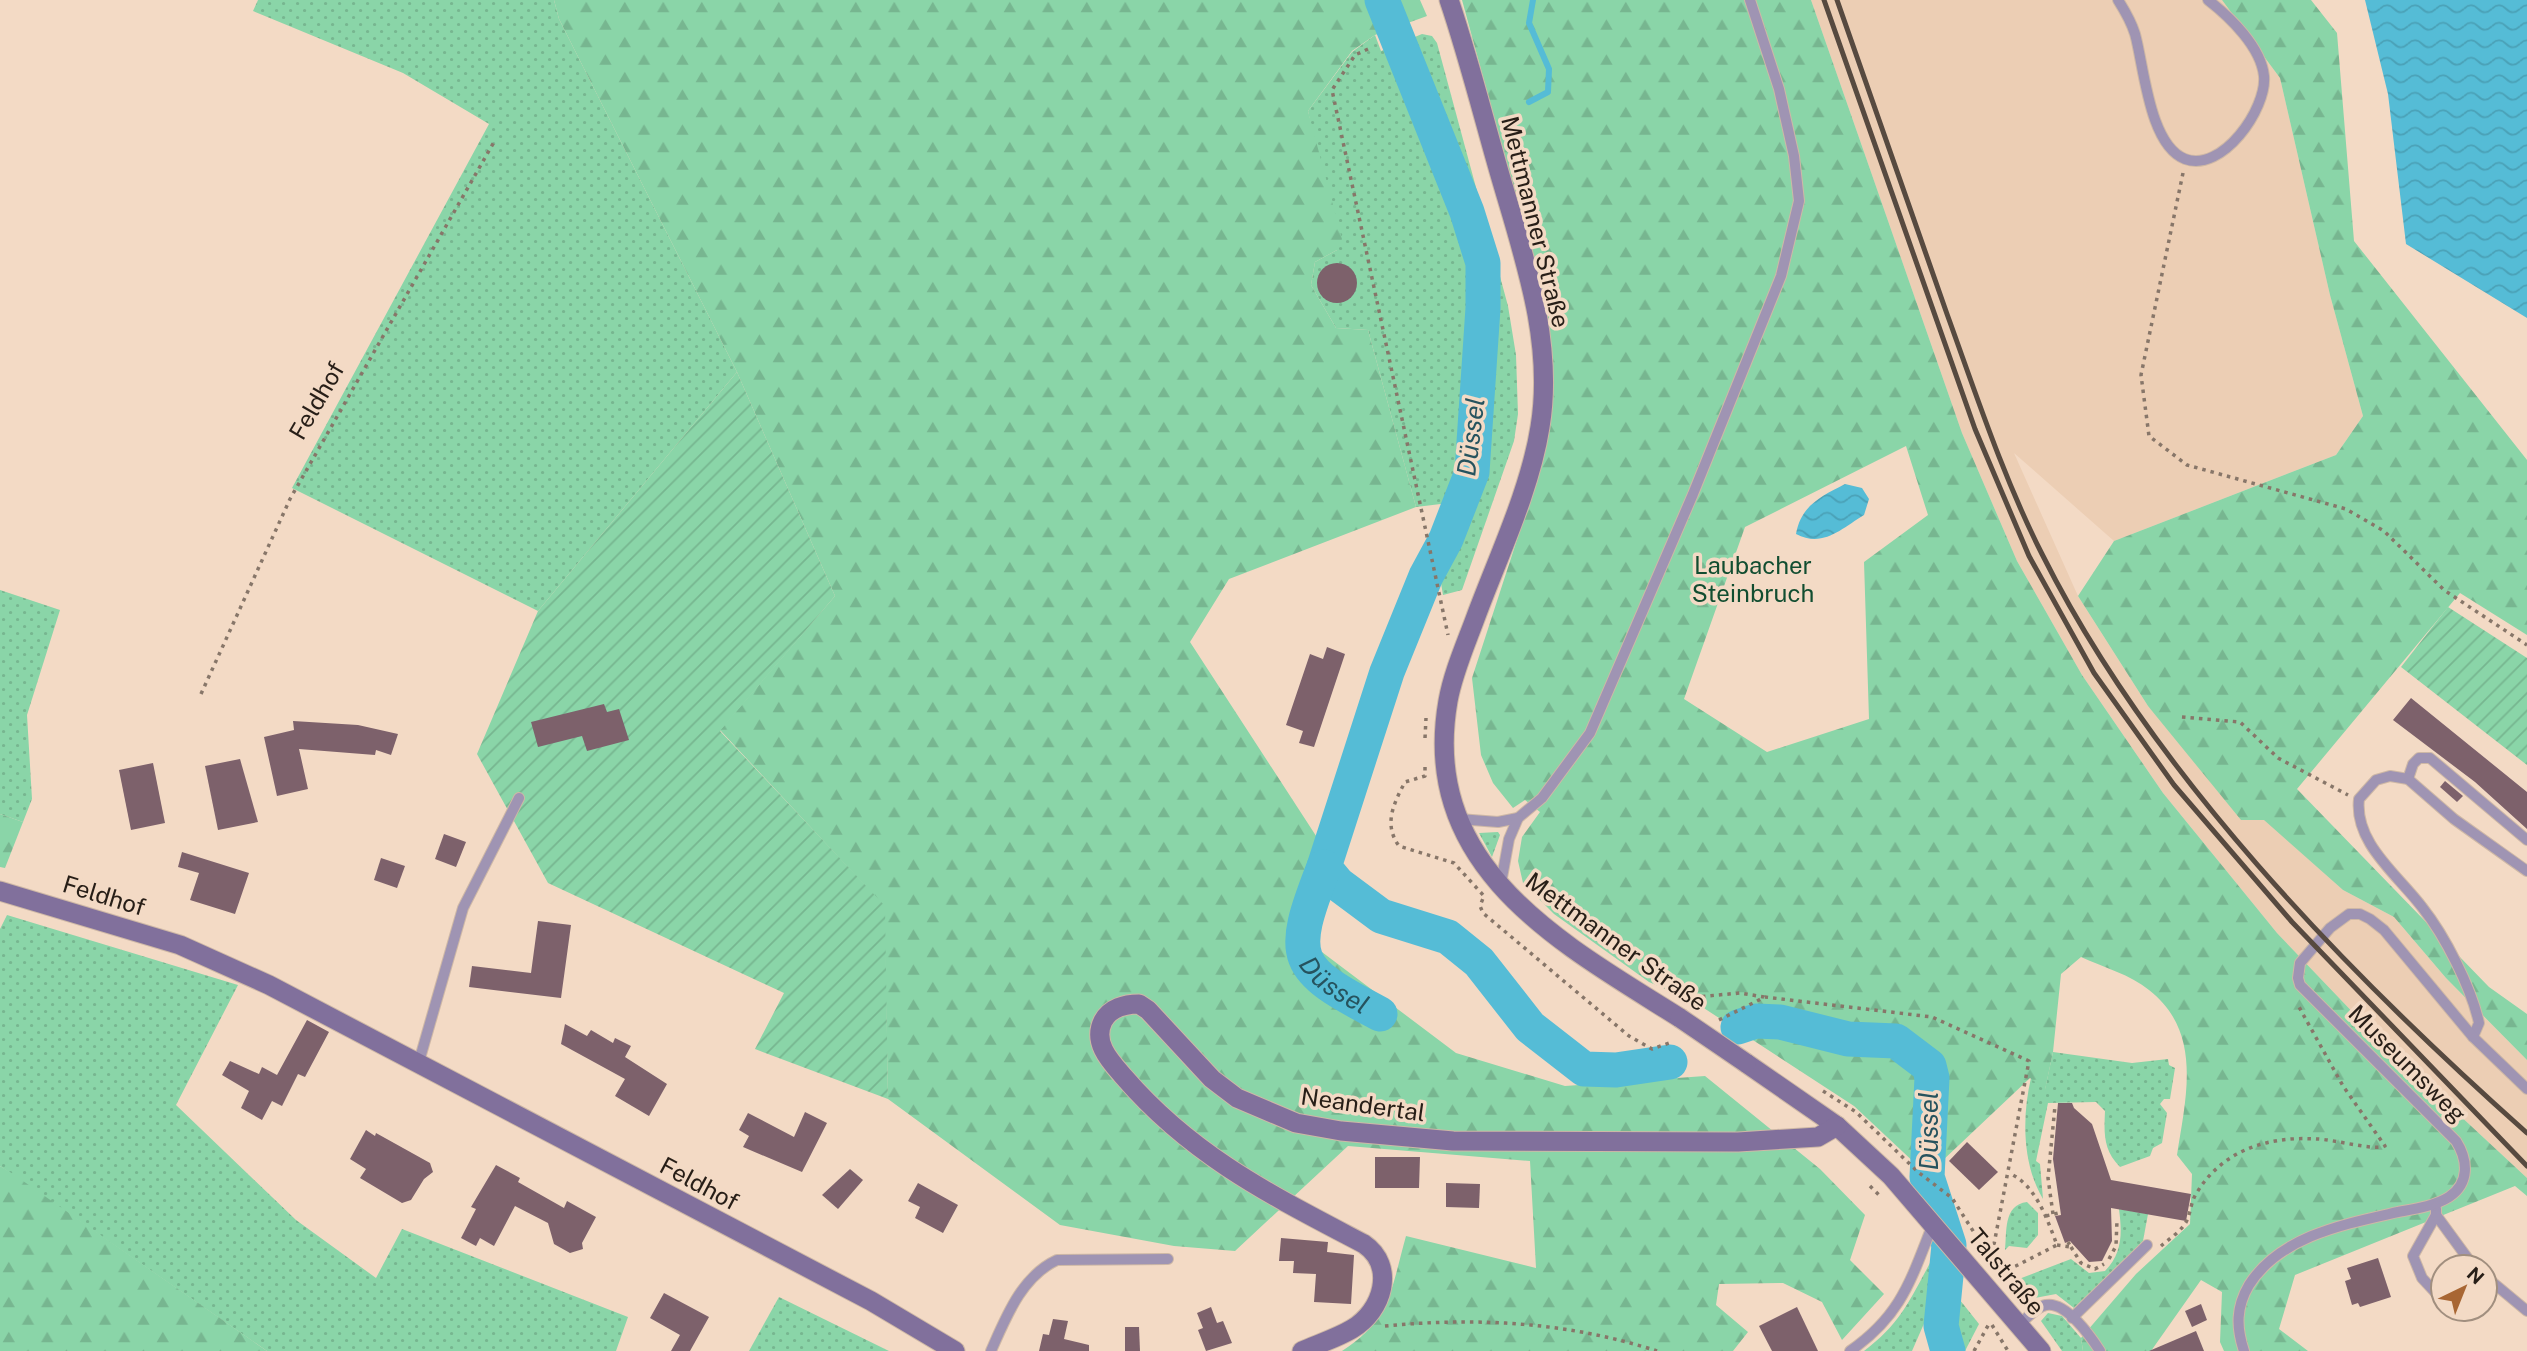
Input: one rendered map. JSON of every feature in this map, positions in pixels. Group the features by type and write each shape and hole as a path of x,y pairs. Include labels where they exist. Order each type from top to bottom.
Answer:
{"main road":[{"name":"Mettmanner Straße","path":"1449,0 1528,272 1539,328 1544,381 1540,428 1530,468 1448,699 1444,746 1449,785 1459,820 1476,855 1501,889 1552,933 1837,1126 1891,1176 1936,1228"},
{"name":"Feldhof","path":"0,891 180,945 269,985 871,1301 955,1351"},
{"name":"Neandertal","path":"1351,1330 1369,1315 1376,1304 1384,1274 1375,1252 1235,1174 1168,1125 1103,1049 1101,1027 1111,1012 1128,1004 1139,1004 1213,1079 1237,1098 1296,1122 1341,1131 1453,1141 1738,1142 1818,1137 1837,1126"},
{"name":"Talstraße","path":"1936,1228 2041,1351"},
{"path":"1302,1351 1351,1330"}],"lane":[{"path":"1501,889 1509,839 1518,818 1542,797 1590,733 1693,494 1781,276 1799,201 1794,156 1779,89 1750,0"},
{"path":"2118,0 2128,16 2161,135 2172,150 2186,159 2211,157 2222,149 2252,122 2262,98 2264,75 2253,51 2234,23 2208,0"},
{"path":"2408,779 2413,764 2419,758 2430,758 2527,840"},
{"path":"2527,871 2454,819 2408,779 2390,776 2376,780 2359,799 2360,826 2371,845 2423,908 2467,988 2479,1023 2473,1037 2527,1089"},
{"path":"418,1065 463,908 519,798"},
{"path":"1459,820 1498,822 1518,818"},
{"name":"Museumsweg","path":"2244,1351 2238,1331 2242,1301 2256,1274 2272,1258 2317,1235 2449,1197 2464,1179 2466,1167 2464,1153 2456,1141 2300,985 2298,969 2308,953 2330,928 2349,914 2360,914 2370,919 2384,930 2473,1037"},
{"path":"2435,1203 2436,1215 2461,1253"},
{"path":"2429,1286 2422,1278 2413,1256 2436,1215"},
{"path":"1850,1351 1874,1334 1900,1303 1936,1228"},
{"path":"2072,1318 2153,1246"},
{"path":"991,1351 1027,1283 1042,1267 1057,1260 1168,1259"},
{"path":"2499,1288 2527,1311"},
{"path":"2019,1325 2037,1309 2048,1304 2059,1307 2100,1351"}],"path":[{"path":"1368,49 1355,55 1332,90 1449,638 1454,626"},
{"name":"Feldhof","path":"201,694 290,499 494,142"},
{"path":"2186,159 2141,375 2150,436 2187,465 2346,509 2384,530 2444,590 2527,645"},
{"path":"1424,747 1427,715"},
{"path":"2182,717 2240,722 2278,758 2332,789 2359,799"},
{"path":"1424,757 1424,776 1405,782 1393,808 1390,826 1395,841 1406,849 1454,863 1484,896 1480,906 1494,924 1629,1036 1652,1049 1672,1042"},
{"path":"1660,1006 1691,996 1727,993 1932,1017 2029,1061 1991,1260"},
{"path":"1718,1020 1765,998"},
{"path":"2153,1246 2186,1223 2195,1195 2213,1172 2236,1154 2266,1141 2286,1137 2353,1142 2377,1148 2385,1146 2343,1086 2298,1005"},
{"path":"2046,1216 2056,1215 2048,1178 2055,1106"},
{"path":"1918,1172 1952,1198 2001,1274 2057,1245 2071,1247"},
{"path":"2008,1172 2024,1183 2046,1216 2057,1245"},
{"path":"2068,1242 2081,1263 2095,1269 2107,1263 2116,1246 2117,1220"},
{"path":"1351,1330 1448,1320 1547,1325 1657,1351"},
{"path":"1974,1351 1990,1322 2008,1351"}],"shaded area":[{"path":"1811,0 2222,0 2280,78 2330,295 2363,416 2336,455 2114,541 2014,453 2078,596 2148,706 2264,819 2343,890 2394,917 2446,978 2527,1060 2527,1178 2384,1045 2277,933 2163,793 2082,675 2017,561 1962,433"}],"green space":[{"path":"258,0 554,0 559,19 737,372 538,611 292,488 489,124 403,73 253,11"},
{"path":"554,0 1420,0 1427,16 1375,35 1352,51 1308,111 1342,239 1337,250 1315,262 1311,285 1336,328 1368,330 1416,507 1229,579 1190,642 1320,842 1298,934 1456,1053 1565,1086 1705,1076 1820,1169 1865,1215 1850,1260 1884,1294 1842,1340 1822,1302 1783,1283 1719,1284 1716,1305 1748,1332 1733,1351 1342,1351 1371,1327 1380,1315 1392,1288 1406,1236 1536,1268 1530,1161 1348,1146 1235,1251 1174,1246 1060,1225 888,1099 884,906 720,730 835,596 737,372 559,19"},
{"path":"1462,0 1811,0 1962,433 2017,561 2082,675 2163,793 2277,933 2384,1045 2527,1178 2527,1196 2515,1186 2295,1275 2279,1329 2308,1351 2224,1351 2220,1342 2222,1292 2201,1280 2151,1351 2083,1351 2081,1338 2136,1274 2190,1224 2192,1174 2177,1155 2186,1088 2184,1045 2177,1025 2166,1007 2149,990 2125,976 2081,957 2061,974 2053,1052 2045,1090 2030,1078 1941,1162 1919,1167 1854,1106 1693,1001 1649,982 1554,914 1523,883 1518,861 1522,837 1540,812 1525,800 1513,808 1493,783 1481,755 1472,678 1539,472 1536,271","holes":["1906,446 1928,515 1864,562 1869,719 1767,752 1684,699 1745,527"]},
{"path":"2222,0 2311,0 2337,33 2354,241 2527,460 2527,635 2460,593 2297,789 2489,987 2527,1014 2527,1060 2446,978 2394,917 2343,890 2264,820 2241,820 2148,706 2078,596 2114,541 2336,455 2363,416 2330,295 2280,78"},
{"path":"1422,34 1432,36 1437,43 1508,306 1516,355 1518,414 1514,441 1462,590 1443,595 1434,541 1449,503 1416,507 1368,330 1336,328 1311,285 1315,262 1337,250 1308,111 1352,52 1375,35 1381,51"},
{"path":"737,372 835,596 720,731 885,906 888,1099 755,1049 784,993 548,883 477,754 538,611"},
{"path":"0,590 60,610 27,715 32,799 23,822 0,814"},
{"path":"2448,607 2527,658 2527,765 2401,667"},
{"path":"0,814 23,822 5,868 0,867"},
{"path":"1498,832 1500,835 1492,857 1479,833"},
{"path":"7,915 238,985 176,1105 296,1220 376,1278 402,1229 628,1317 616,1351 267,1351 0,1166 0,929"},
{"path":"2053,1052 2132,1063 2168,1059 2169,1065 2175,1068 2170,1099 2164,1099 2160,1104 2167,1113 2162,1143 2153,1148 2150,1156 2120,1167 2108,1148 2105,1111 2096,1102 2048,1103 2036,1161 2040,1164 2043,1199 2031,1171 2028,1155 2026,1108 2031,1078 2045,1089"},
{"path":"0,1166 13,1174 267,1351 0,1351"},
{"path":"2027,1202 2038,1213 2038,1235 2027,1248 2009,1246 2005,1250 2010,1214 2019,1204"},
{"path":"2119,1209 2148,1214 2143,1241 2074,1308 2056,1294 2029,1299 2011,1282 2071,1259 2089,1273 2105,1271 2115,1257 2120,1242"},
{"path":"1930,1263 1933,1288 1926,1319 1912,1351 1864,1351 1895,1321"},
{"path":"1952,1290 1979,1324 1965,1351 1960,1351 1953,1335"},
{"path":"779,1297 889,1351 749,1351"},
{"path":"2048,1313 2062,1316 2081,1338 2083,1351 2062,1351 2041,1321"}],"water":[{"path":"2365,0 2527,0 2527,318 2406,244 2388,94"},
{"path":"1845,484 1862,488 1869,499 1864,515 1823,538 1806,538 1796,534 1808,509 1821,497"}],"building":[{"path":"1337,263 1351,269 1357,283 1351,297 1337,303 1323,297 1317,283 1323,269"},
{"path":"1327,647 1345,654 1314,747 1299,743 1303,731 1286,725 1310,654 1323,659"},
{"path":"2411,698 2527,792 2527,829 2475,782 2393,720"},
{"path":"604,704 607,712 619,709 629,740 587,751 582,736 538,747 531,722"},
{"path":"293,721 358,725 398,734 391,755 376,750 375,755 299,749 308,789 277,796 264,737 294,730"},
{"path":"240,759 258,822 218,830 205,766"},
{"path":"153,763 165,823 131,830 119,770"},
{"path":"2445,781 2463,796 2457,802 2440,787"},
{"path":"444,834 466,842 456,867 435,859"},
{"path":"182,852 249,873 235,914 190,900 199,873 178,867"},
{"path":"381,858 405,866 397,888 374,880"},
{"path":"538,921 571,925 561,998 469,987 472,966 531,973"},
{"path":"307,1020 329,1032 305,1077 298,1074 282,1106 272,1101 262,1120 241,1108 249,1091 222,1075 230,1061 259,1074 262,1067 277,1075"},
{"path":"565,1024 587,1036 591,1030 613,1043 615,1038 631,1046 625,1057 667,1084 649,1116 615,1096 625,1079 561,1044"},
{"path":"2058,1103 2072,1103 2092,1124 2111,1180 2191,1194 2186,1221 2111,1208 2112,1241 2102,1261 2089,1262 2070,1241 2065,1243 2055,1216 2061,1215 2053,1159"},
{"path":"805,1112 827,1123 802,1172 743,1147 749,1136 739,1130 748,1113 794,1137"},
{"path":"366,1130 430,1163 433,1172 424,1179 411,1200 402,1203 360,1178 366,1169 350,1159"},
{"path":"1967,1142 1998,1172 1979,1190 1949,1161"},
{"path":"1375,1157 1420,1157 1419,1188 1375,1188"},
{"path":"496,1165 520,1178 518,1182 564,1208 567,1201 596,1217 582,1243 583,1249 570,1253 554,1244 548,1223 515,1206 494,1246 480,1238 476,1246 461,1238 476,1209 471,1207"},
{"path":"850,1169 863,1180 838,1209 822,1195"},
{"path":"918,1183 958,1205 943,1233 915,1218 920,1207 908,1201"},
{"path":"1446,1183 1480,1184 1479,1208 1446,1207"},
{"path":"1281,1238 1328,1242 1327,1252 1354,1255 1351,1304 1314,1302 1316,1274 1293,1273 1294,1261 1279,1261"},
{"path":"2378,1258 2391,1297 2360,1307 2358,1303 2352,1305 2345,1281 2351,1279 2347,1268"},
{"path":"664,1293 709,1317 690,1351 671,1351 680,1335 650,1318"},
{"path":"2201,1304 2207,1320 2192,1327 2185,1311"},
{"path":"1211,1307 1217,1323 1223,1321 1232,1343 1206,1351 1198,1330 1203,1328 1197,1313"},
{"path":"1797,1307 1818,1351 1772,1351 1759,1326"},
{"path":"1053,1319 1068,1321 1064,1339 1089,1345 1089,1351 1039,1351 1043,1334 1049,1335"},
{"path":"1125,1327 1139,1327 1140,1351 1125,1351"},
{"path":"2196,1331 2204,1351 2149,1351"}],"waterway":[{"name":"Düssel","path":"1382,0 1467,212 1483,263 1483,308 1472,472 1446,539 1426,576 1387,672 1324,867 1338,884 1381,916 1448,937 1479,962 1530,1027 1584,1069 1616,1070 1670,1062"},
{"path":"1529,102 1548,92 1549,69 1529,23 1533,0"},
{"name":"Düssel","path":"1324,867 1305,922 1303,942 1306,958 1314,972 1329,985 1380,1014"},
{"name":"Düssel","path":"1738,1027 1756,1021 1780,1022 1848,1039 1896,1041 1929,1066 1932,1078 1927,1177 1949,1245 1941,1326 1948,1351"}],"railway":[{"path":"1824,0 1975,429 2029,556 2094,673 2174,785 2292,922 2527,1166"},
{"path":"1837,0 2002,465 2042,554 2087,635 2138,714 2196,791 2258,865 2390,1005 2527,1133"}],"park label":[{"name":"Laubacher Steinbruch","path":"1753,580"}]}
